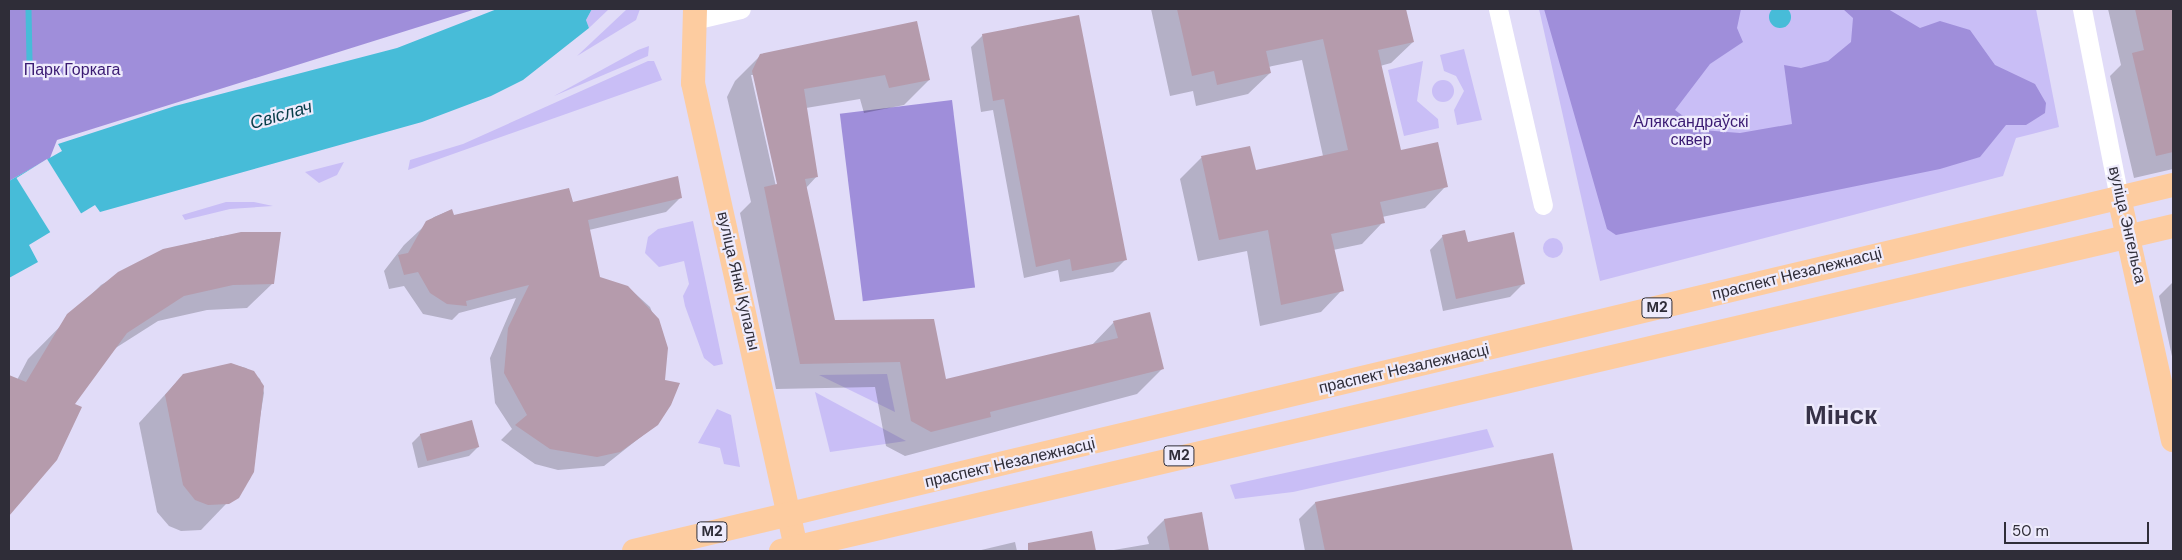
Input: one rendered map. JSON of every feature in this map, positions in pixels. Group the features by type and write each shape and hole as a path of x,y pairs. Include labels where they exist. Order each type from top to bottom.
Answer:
{"main road":[{"name":"вуліца Янкі Купалы","path":"695,14 693,83 790,513 791,550"},
{"name":"праспект Незалежнасці","path":"634,551 2173,185"},
{"name":"вуліца Энгельса","path":"2119,197 2173,440"},
{"name":"праспект Незалежнасці","path":"791,550 2173,226"}],"street":[{"path":"695,14 741,9"},
{"path":"1498,9 1543,205"},
{"name":"вуліца Энгельса","path":"2082,9 2119,197"}],"green space":[{"name":"Парк Горкага","path":"9,9 476,9 57,140 50,158 9,181"},
{"path":"592,9 609,9 589,28 586,20"},
{"path":"627,9 640,9 636,20 577,56"},
{"name":"Аляксандраўскі сквер","path":"1539,9 2036,9 2059,127 2016,138 2003,176 1600,281"},
{"name":"Аляксандраўскі сквер","path":"1544,9 1741,9 1737,28 1743,42 1710,64 1675,110 1702,130 1740,133 1792,124 1784,65 1801,68 1828,61 1851,42 1853,18 1843,9 1888,9 1920,28 1940,21 1970,30 1995,65 2035,84 2046,103 2045,113 2026,125 2006,125 1980,157 1940,169 1616,235 1607,229"},
{"path":"649,46 648,56 554,96 638,50"},
{"path":"1464,49 1482,120 1457,125 1454,110 1464,91 1456,76 1444,71 1440,55"},
{"path":"648,61 654,61 662,80 408,170 410,160 463,144"},
{"path":"1423,61 1417,101 1438,119 1439,128 1404,136 1388,70"},
{"path":"1443,80 1453,87 1454,91 1447,101 1443,102 1433,95 1432,91 1439,81"},
{"path":"952,100 975,288 863,301 840,114"},
{"path":"344,162 337,175 319,183 305,172"},
{"path":"226,202 254,202 273,206 230,209 185,220 182,215"},
{"path":"693,221 723,364 714,366 704,358 685,306 683,296 689,284 684,261 659,267 645,253 648,237 658,229"},
{"path":"1553,238 1560,241 1563,248 1560,255 1553,258 1546,255 1543,248 1546,241"},
{"path":"887,374 895,412 819,375"},
{"path":"815,392 906,441 830,452"},
{"path":"717,409 731,415 740,467 724,464 720,448 698,443"},
{"path":"1487,429 1494,447 1293,492 1235,499 1230,485"}],"water":[{"path":"1780,6 1788,9 1791,17 1788,25 1780,28 1772,25 1769,17 1772,9"},
{"name":"Свіслач","path":"497,9 592,9 586,20 589,28 523,80 491,96 422,122 100,212 95,205 29,245 38,262 9,278 9,181 62,151 58,144 175,106 397,48"}],"pier":[{"path":"47,159 81,214 51,233 16,178"}],"building":[{"path":"1177,9 1406,9 1414,42 1378,50 1401,150 1438,142 1448,187 1380,202 1385,223 1331,234 1344,291 1281,305 1268,230 1219,240 1201,156 1250,146 1256,170 1348,150 1323,39 1266,51 1271,73 1217,85 1214,71 1192,76"},
{"path":"2135,9 2173,9 2173,152 2156,156 2132,53 2144,50"},
{"path":"1079,15 1127,260 1072,271 1070,259 1036,267 1004,99 993,101 982,34"},
{"path":"917,21 930,80 889,88 885,75 804,89 818,177 805,179 835,320 934,319 946,379 1118,338 1113,321 1150,312 1164,369 990,412 991,417 931,432 911,421 900,362 800,364 764,187 777,184 752,71 760,54"},
{"path":"678,176 682,198 588,220 600,277 628,286 659,319 668,348 665,380 680,383 671,405 658,425 620,452 597,457 550,449 515,425 527,415 504,373 508,328 529,285 466,301 467,306 447,304 430,293 418,272 404,275 398,255 408,253 426,221 452,209 454,215 569,188 573,202"},
{"path":"1465,230 1468,242 1514,232 1525,284 1456,299 1442,235"},
{"path":"241,232 281,232 274,284 233,285 184,296 127,333 75,404 82,407 57,460 9,516 9,375 26,382 67,314 118,272 163,249"},
{"path":"231,363 254,371 264,386 254,472 239,498 229,504 208,505 195,500 183,485 165,395 183,374"},
{"path":"472,420 479,447 427,461 420,434"},
{"path":"1553,453 1573,551 1325,551 1315,502"},
{"path":"1202,512 1209,551 1170,551 1164,519"},
{"path":"1092,531 1096,551 1028,551 1028,543"}],"waterway":[{"path":"29,9 30,60"}],"district":[{"name":"Мінск","path":"1841,416"}]}
